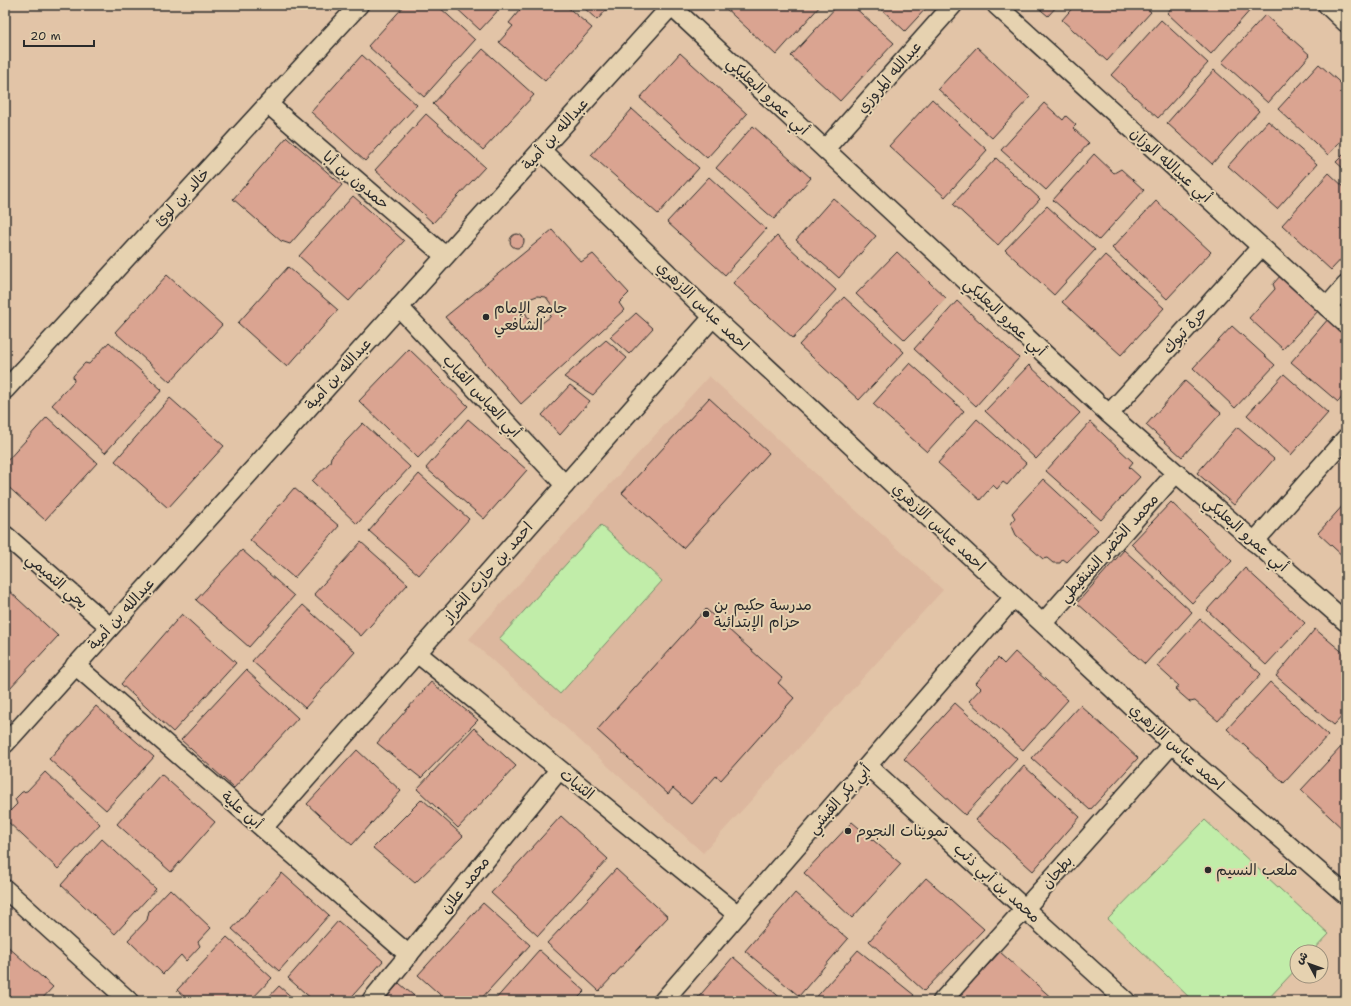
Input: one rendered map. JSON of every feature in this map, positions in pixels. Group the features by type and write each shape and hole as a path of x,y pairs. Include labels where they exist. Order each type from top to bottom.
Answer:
{"street":[{"name":"خالد بن لوئ","path":"5,390 359,5"},
{"name":"أبي عمرو البعلبكي","path":"672,5 1109,414 1346,622"},
{"name":"عبدالله بن أمية","path":"5,744 672,5"},
{"name":"عبدالله المروزي","path":"825,149 953,5"},
{"name":"أبي عبدالله الوزان","path":"996,5 1346,324"},
{"path":"1326,5 1346,22"},
{"name":"حمدون بن أبا","path":"268,104 445,256"},
{"name":"احمد عباس الازهري","path":"541,150 713,317 1172,744 1346,895"},
{"name":"حرة تبوك","path":"1109,414 1261,247"},
{"path":"1327,307 1346,285"},
{"name":"أبي العباس القباب","path":"399,307 565,485"},
{"name":"احمد بن حارث الخراز","path":"263,828 713,317"},
{"path":"1254,542 1346,438"},
{"name":"محمد الخضر الشنقيطي","path":"1043,623 1176,473"},
{"name":"يحي التميمي","path":"5,535 110,627"},
{"name":"أبي بكر القبشي","path":"663,1001 1014,597"},
{"name":"الثنيات","path":"417,654 738,915"},
{"name":"أبن علية","path":"75,665 409,954"},
{"name":"بطحان","path":"942,1001 1172,744"},
{"name":"محمد بن أبي ذئب","path":"868,766 1126,1001"},
{"name":"محمد علان","path":"371,1001 559,770"},
{"path":"5,889 129,1001"}],"shaded area":[{"name":"مدرسة حكيم بن حزام الإبتدائية","path":"709,376 943,590 703,853 469,639"}],"green space":[{"path":"601,525 662,581 560,694 499,639"},
{"name":"ملعب النسيم","path":"1205,820 1329,934 1320,944 1289,944 1289,977 1266,1001 1193,1001 1108,919"}],"building":[{"path":"405,5 437,5 475,40 424,97 368,46"},
{"path":"453,5 503,5 480,30"},
{"path":"524,5 565,5 592,28 545,81 499,42 513,26 509,23"},
{"path":"581,5 611,5 597,20"},
{"path":"722,5 821,5 776,55"},
{"path":"838,5 852,5 894,43 840,101 791,56"},
{"path":"877,5 929,5 905,31"},
{"path":"1035,5 1058,5 1048,16"},
{"path":"1075,5 1143,5 1151,12 1107,61 1062,20"},
{"path":"1174,5 1251,5 1253,7 1211,54 1167,13"},
{"path":"1265,15 1310,55 1268,103 1222,62"},
{"path":"1161,20 1208,63 1158,118 1111,75"},
{"path":"977,47 1030,97 992,138 938,89"},
{"path":"483,49 534,95 483,150 433,104"},
{"path":"680,53 747,114 707,158 640,98"},
{"path":"362,55 417,105 365,161 311,112"},
{"path":"1319,64 1346,88 1346,135 1328,155 1278,109"},
{"path":"1214,70 1259,111 1212,164 1167,123"},
{"path":"932,99 987,150 945,197 889,146"},
{"path":"1044,103 1063,120 1066,116 1076,125 1073,128 1089,143 1046,190 1001,150"},
{"path":"632,109 699,168 658,214 591,155"},
{"path":"426,114 485,167 433,223 375,170"},
{"path":"1268,121 1317,164 1277,209 1228,166"},
{"path":"753,126 811,178 774,219 716,168"},
{"path":"287,137 342,185 290,244 281,241 233,199"},
{"path":"1346,152 1346,171 1336,162"},
{"path":"1094,154 1114,173 1121,169 1144,190 1099,240 1053,200"},
{"path":"996,158 1040,199 998,245 953,204"},
{"path":"1329,173 1346,189 1346,254 1331,270 1282,225"},
{"path":"709,177 766,229 725,275 667,222"},
{"path":"353,196 404,241 349,301 299,256"},
{"path":"833,198 876,236 839,278 796,240"},
{"path":"1156,201 1211,252 1167,299 1112,248"},
{"path":"1047,206 1095,250 1054,295 1005,250"},
{"name":"جامع الإمام الشافعي","path":"552,230 581,262 593,254 629,293 619,303 624,310 521,404 445,317","holes":["537,296 546,297 553,308 550,317 542,323 529,320 525,312 525,307 529,299"]},
{"path":"514,234 520,234 524,238 524,244 520,248 514,248 510,244 510,238"},
{"path":"777,236 836,290 793,338 733,283"},
{"path":"897,252 946,298 905,340 856,294"},
{"path":"1105,255 1164,308 1121,355 1062,302"},
{"path":"288,267 338,310 287,367 238,323"},
{"path":"167,275 222,325 170,382 115,332"},
{"path":"1281,275 1319,310 1283,349 1249,318 1275,289 1273,284"},
{"path":"844,297 904,352 859,400 799,345"},
{"path":"957,301 1019,358 976,406 914,349"},
{"path":"636,313 653,328 629,354 610,337"},
{"path":"1329,318 1346,333 1346,393 1338,402 1291,362"},
{"path":"1232,326 1275,365 1235,408 1193,368"},
{"path":"606,340 627,358 593,395 564,377"},
{"path":"109,342 162,390 105,453 52,405 74,381 73,376 85,363 89,364"},
{"path":"409,349 468,406 418,458 359,401"},
{"path":"910,363 964,411 927,452 873,404"},
{"path":"1029,365 1080,413 1036,459 985,411"},
{"path":"1284,374 1328,413 1291,455 1247,415"},
{"path":"1185,381 1221,413 1182,457 1146,425"},
{"path":"570,385 590,401 560,435 542,415"},
{"path":"170,398 224,446 168,508 115,461"},
{"path":"709,398 769,453 683,548 622,493"},
{"path":"47,417 97,463 45,520 5,484 5,463"},
{"path":"468,419 527,470 484,519 426,468"},
{"path":"977,419 1026,463 1007,485 1003,482 997,489 993,485 980,500 938,463"},
{"path":"1090,422 1133,462 1129,467 1140,477 1101,520 1046,471"},
{"path":"363,423 410,467 357,524 312,481 330,462 331,457"},
{"path":"1237,427 1274,459 1234,505 1197,473"},
{"path":"419,474 469,519 419,575 369,531"},
{"path":"1043,479 1098,530 1067,562 1063,559 1060,563 1053,563 1047,558 1043,559 1016,535 1011,524 1015,518 1012,513"},
{"path":"294,488 339,526 294,578 250,540"},
{"path":"1171,502 1232,561 1192,603 1131,544"},
{"path":"1346,502 1346,559 1318,533"},
{"path":"361,542 408,584 361,636 314,594"},
{"path":"242,550 294,596 249,647 196,600"},
{"path":"1124,550 1192,612 1145,664 1077,603"},
{"path":"1245,568 1305,623 1266,665 1207,610"},
{"path":"5,587 58,636 9,689 5,686"},
{"path":"303,605 355,652 305,708 252,661"},
{"path":"706,609 782,678 778,683 794,698 721,780 716,776 691,804 673,788 668,794 597,730"},
{"path":"182,614 236,663 173,732 121,684"},
{"path":"1200,619 1261,674 1218,721 1195,701 1190,702 1175,689 1179,686 1157,666"},
{"path":"1315,629 1346,655 1346,712 1334,725 1276,676"},
{"path":"1015,652 1068,700 1023,750 969,701 981,688 976,683 998,658 1004,664"},
{"path":"246,670 298,718 234,788 181,740"},
{"path":"431,682 478,720 421,778 377,743"},
{"path":"1270,682 1328,735 1284,783 1227,729"},
{"path":"955,703 1017,759 965,815 904,759"},
{"path":"1080,705 1138,758 1090,810 1032,758"},
{"path":"96,706 154,757 106,810 49,759"},
{"path":"474,728 516,766 458,828 417,789"},
{"path":"1342,746 1346,750 1346,832 1301,790"},
{"path":"357,750 401,791 352,845 307,804"},
{"path":"1024,766 1080,817 1033,871 976,820"},
{"path":"45,772 100,824 58,869 5,819 5,816 17,804 15,799 22,792 27,791"},
{"path":"161,774 215,822 171,872 117,824"},
{"path":"422,799 463,836 415,883 373,848"},
{"path":"561,816 608,859 538,936 491,893"},
{"path":"852,822 901,864 852,918 804,873"},
{"path":"102,839 156,889 115,934 61,885"},
{"path":"616,869 668,917 599,991 547,943"},
{"path":"282,873 329,915 279,971 232,929"},
{"path":"926,878 984,929 924,991 869,941"},
{"path":"170,889 211,928 198,942 200,946 186,961 181,955 163,974 128,940 147,920 149,911"},
{"path":"795,893 848,939 799,996 745,951"},
{"path":"483,903 530,945 479,1001 447,1001 418,975"},
{"path":"338,921 383,961 348,1001 314,1001 288,978"},
{"path":"227,937 272,978 250,1001 189,1001 177,990"},
{"path":"5,944 53,987 40,1001 5,1001"},
{"path":"539,950 585,991 575,1001 494,1001"},
{"path":"858,950 914,995 910,1001 813,1001"},
{"path":"1000,952 1054,1000 964,1001 959,996"},
{"path":"733,957 784,1001 695,1001"},
{"path":"399,983 420,1001 383,1001"},
{"path":"279,986 296,1001 265,1001"}],"place":[{"name":"جامع الإمام الشافعي","path":"486,317"},
{"name":"مدرسة حكيم بن حزام الإبتدائية","path":"706,614"},
{"name":"تموينات النجوم","path":"848,831"},
{"name":"ملعب النسيم","path":"1208,870"}]}
